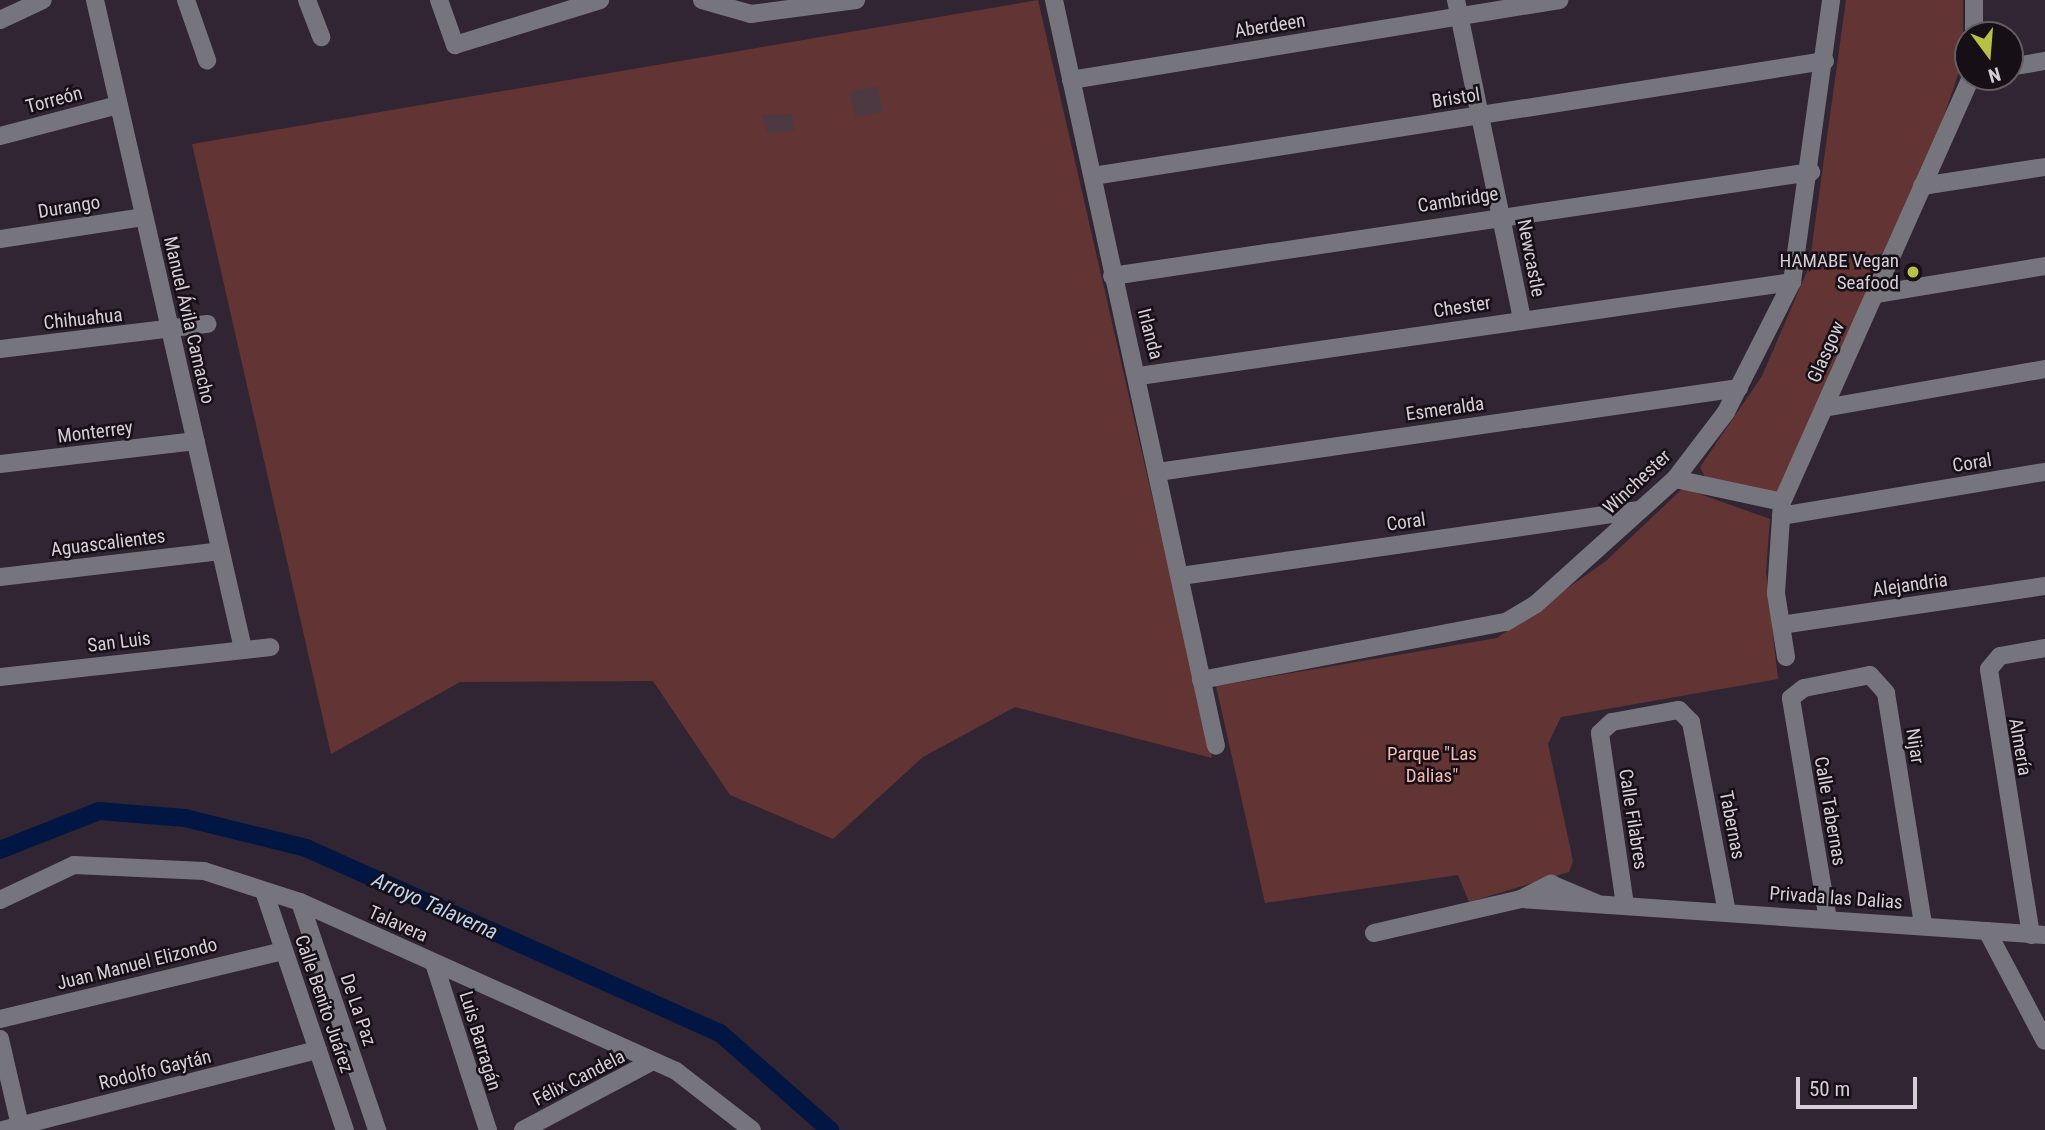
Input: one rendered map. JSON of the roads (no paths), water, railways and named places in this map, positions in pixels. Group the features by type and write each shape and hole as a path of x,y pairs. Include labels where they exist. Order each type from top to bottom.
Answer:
{"street":[{"path":"0,20 43,0"},
{"name":"Manuel Ávila Camacho","path":"94,0 243,649"},
{"path":"186,0 207,60"},
{"path":"307,0 321,37"},
{"path":"439,0 455,45 600,0"},
{"path":"706,1 751,14 856,0"},
{"name":"Irlanda","path":"1054,0 1112,276 1139,376 1216,746"},
{"name":"Aberdeen","path":"1071,80 1457,8 1559,0"},
{"name":"Winchester","path":"1201,680 1506,622 1536,604 1637,510 1675,480 1739,388 1792,282 1811,173 1831,0"},
{"path":"1974,0 1975,21"},
{"name":"Newcastle","path":"1457,8 1522,319"},
{"name":"Bristol","path":"1093,176 1825,61"},
{"path":"2024,65 2045,61"},
{"name":"Glasgow","path":"1786,657 1781,625 1782,509 1964,91"},
{"name":"Torreón","path":"0,136 118,105"},
{"path":"1922,186 2045,167"},
{"name":"Cambridge","path":"1112,276 1502,215 1811,173"},
{"name":"Durango","path":"0,239 144,217"},
{"path":"1876,294 2045,265"},
{"name":"Chester","path":"1139,376 1792,282"},
{"name":"Chihuahua","path":"0,349 171,331 208,324"},
{"path":"1824,408 2045,369"},
{"name":"Esmeralda","path":"1158,472 1739,388"},
{"name":"Monterrey","path":"0,464 196,441"},
{"name":"Coral","path":"1782,509 2045,472"},
{"path":"1675,480 1782,509"},
{"name":"Coral","path":"1181,576 1637,510"},
{"name":"Aguascalientes","path":"0,577 220,551"},
{"name":"Alejandria","path":"1781,625 2045,586"},
{"name":"San Luis","path":"0,677 270,647"},
{"name":"Almería","path":"2038,935 1988,687 1989,669 2000,656 2045,648"},
{"name":"Nijar","path":"1790,710 1791,698 1804,688 1870,676 1881,686 1923,924"},
{"name":"Tabernas","path":"1599,741 1612,722 1679,710 1691,722 1727,912"},
{"name":"Calle Tabernas","path":"1790,710 1828,920"},
{"name":"Calle Filabres","path":"1599,741 1625,905"},
{"name":"Talavera","path":"0,900 74,865 112,863 204,872 300,902 653,1060 705,1088 752,1130"},
{"name":"Calle Benito Juárez","path":"264,891 345,1130"},
{"path":"1374,933 1521,899 1625,905"},
{"name":"De La Paz","path":"300,902 377,1130"},
{"name":"Privada las Dalias","path":"1625,905 1923,924 2038,935"},
{"path":"1987,931 2045,1041"},
{"name":"Juan Manuel Elizondo","path":"0,1019 284,951"},
{"name":"Luis Barragán","path":"434,963 488,1130"},
{"path":"0,1038 14,1129"},
{"name":"Rodolfo Gaytán","path":"14,1129 318,1050"},
{"name":"Félix Candela","path":"523,1130 653,1060"}],"waterway":[{"name":"Arroyo Talaverna","path":"0,850 99,811 185,818 306,848 720,1033 830,1130"}],"place":[{"name":"HAMABE Vegan Seafood","path":"1913,272"}],"park label":[{"name":"Parque \"Las Dalias\"","path":"1432,765"}]}
